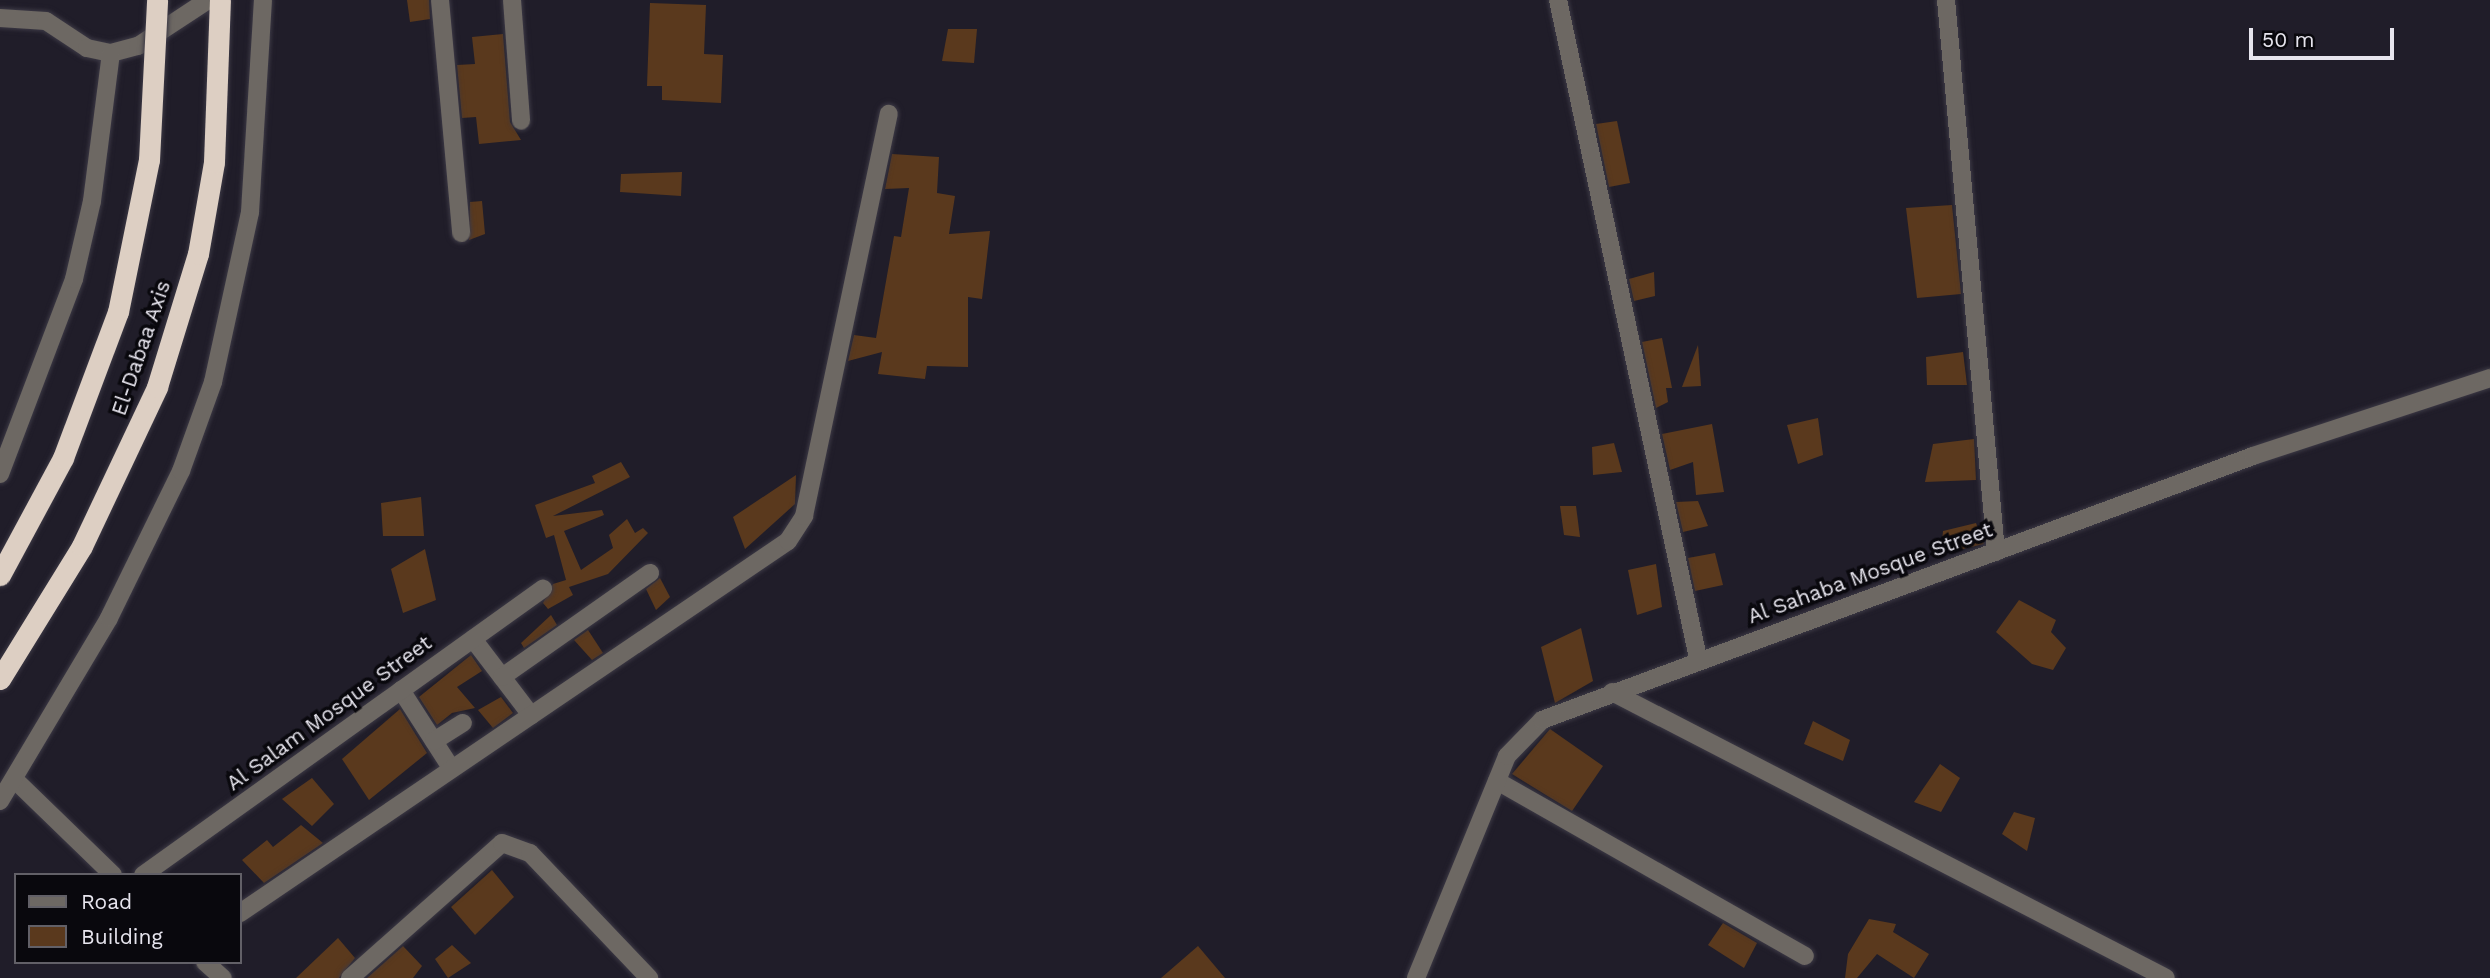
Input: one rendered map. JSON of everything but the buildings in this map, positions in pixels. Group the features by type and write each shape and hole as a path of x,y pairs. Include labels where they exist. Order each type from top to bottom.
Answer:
{"highway":[{"name":"El-Dabaa Axis","path":"0,575 63,458 118,312 149,160 157,0"},
{"name":"El-Dabaa Axis","path":"0,679 82,545 157,387 198,254 214,162 220,0"}],"street":[{"path":"0,18 46,21 87,48 111,53 138,46 208,0"},
{"path":"0,801 109,618 181,471 213,382 250,212 263,0"},
{"path":"440,0 461,233"},
{"path":"512,0 521,121"},
{"path":"1558,0 1698,658"},
{"path":"1946,0 1996,552"},
{"path":"0,474 74,279 93,201 111,53"},
{"path":"242,912 451,768 773,554 797,528 889,114"},
{"name":"Al Sahaba Mosque Street","path":"1416,978 1497,780 1528,729 1698,658 1996,552 2253,456 2490,378"},
{"path":"502,677 650,573"},
{"name":"Al Salam Mosque Street","path":"146,873 543,589"},
{"path":"473,639 531,715"},
{"path":"401,690 451,768"},
{"path":"1612,692 2166,978"},
{"path":"434,741 463,723"},
{"path":"14,779 111,873"},
{"path":"1497,780 1805,956"},
{"path":"349,978 502,844 530,853 649,978"},
{"path":"207,964 223,978"}]}
